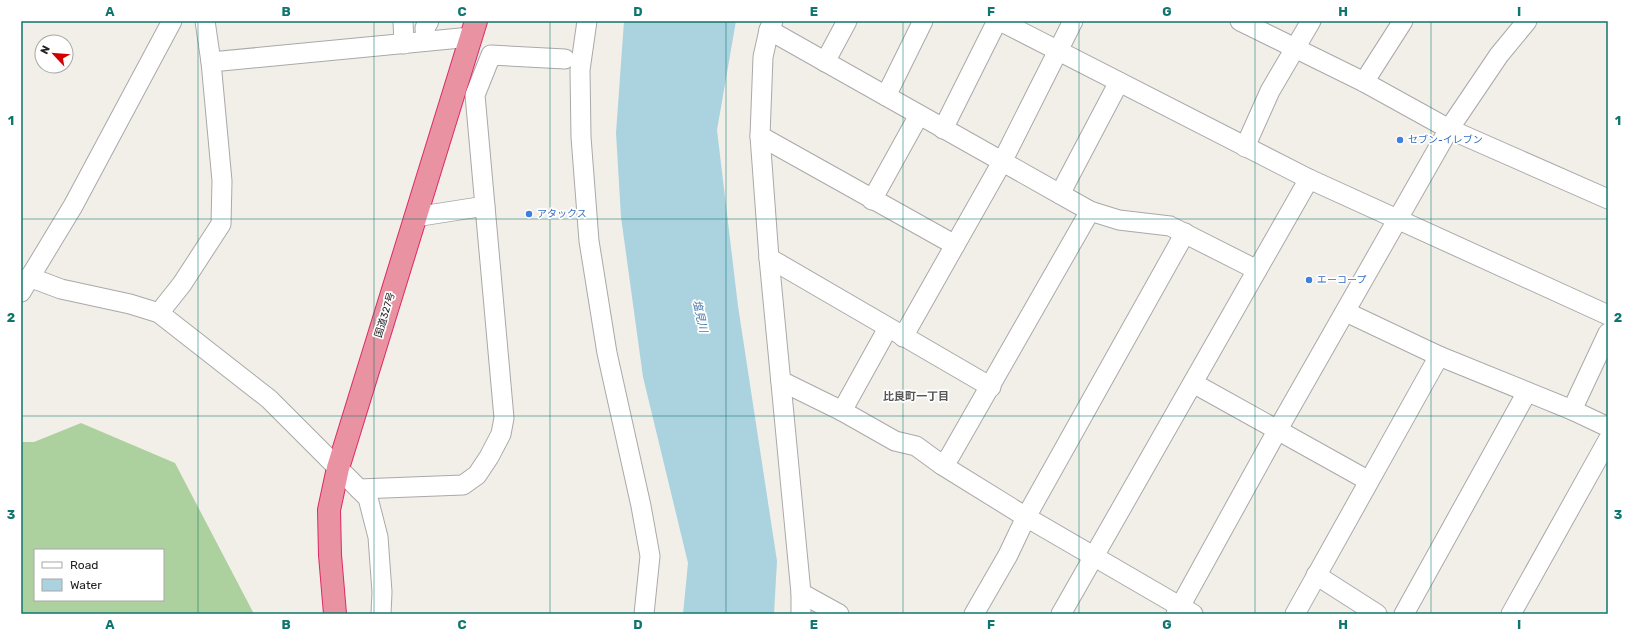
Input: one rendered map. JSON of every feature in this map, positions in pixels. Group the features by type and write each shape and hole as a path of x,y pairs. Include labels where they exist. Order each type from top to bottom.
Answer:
{"highway":[{"name":"国道327号","path":"335,614 330,555 329,510 338,468 473,29"}],"street":[{"path":"172,21 73,206 25,285 61,289 130,304 159,313 269,399 368,498 378,537 382,592 381,614"},
{"path":"159,313 182,284 221,224 222,181 211,62 205,21"},
{"path":"403,21 404,44"},
{"path":"426,41 425,28 428,21"},
{"path":"587,21 580,70 581,137 589,241 607,353 641,506 650,556 644,614"},
{"path":"826,62 846,21"},
{"path":"886,96 923,21"},
{"path":"943,129 999,21 1309,179 1608,316"},
{"path":"842,411 955,245 1002,162 1073,21"},
{"path":"1240,21 1294,49 1364,82 1449,129 1608,199"},
{"path":"1245,147 1270,92 1311,21"},
{"path":"1364,82 1403,21"},
{"path":"782,381 842,411 895,441 916,446 942,465 1026,517 1095,556 1183,611 1277,430 1346,312 1449,129 1498,55 1527,21"},
{"path":"800,614 801,593 782,381 769,258 760,136 763,57 771,25 826,62 1090,211 1119,220 1170,226 1257,270"},
{"path":"211,62 404,44 426,41 473,29"},
{"path":"359,489 462,485 477,475 489,457 501,434 504,418 476,95 491,55 565,59"},
{"path":"1060,194 1119,82"},
{"path":"872,200 919,115"},
{"path":"760,136 872,200 955,245"},
{"path":"1061,614 1309,179"},
{"path":"415,217 485,206"},
{"path":"942,465 950,456 1090,211"},
{"path":"974,614 1008,555 1026,517 1185,233"},
{"path":"769,258 990,386"},
{"path":"1346,312 1438,356 1572,410 1608,427"},
{"path":"1572,410 1608,333"},
{"path":"1295,614 1438,356"},
{"path":"1193,383 1369,482"},
{"path":"1404,614 1527,392"},
{"path":"1511,614 1608,440"},
{"path":"1316,575 1377,614"},
{"path":"801,593 839,614"}],"green space":[{"path":"81,423 175,463 254,614 21,614 21,442 34,442"}],"water":[{"name":"塩見川","path":"624,21 736,21 717,130 738,306 777,561 774,614 683,614 688,563 643,377 621,217 616,133"}],"place":[{"name":"セブン-イレブン","path":"1400,140"},
{"name":"アタックス","path":"529,214"},
{"name":"エーコープ","path":"1309,280"}],"district":[{"name":"比良町一丁目","path":"916,396"}]}
